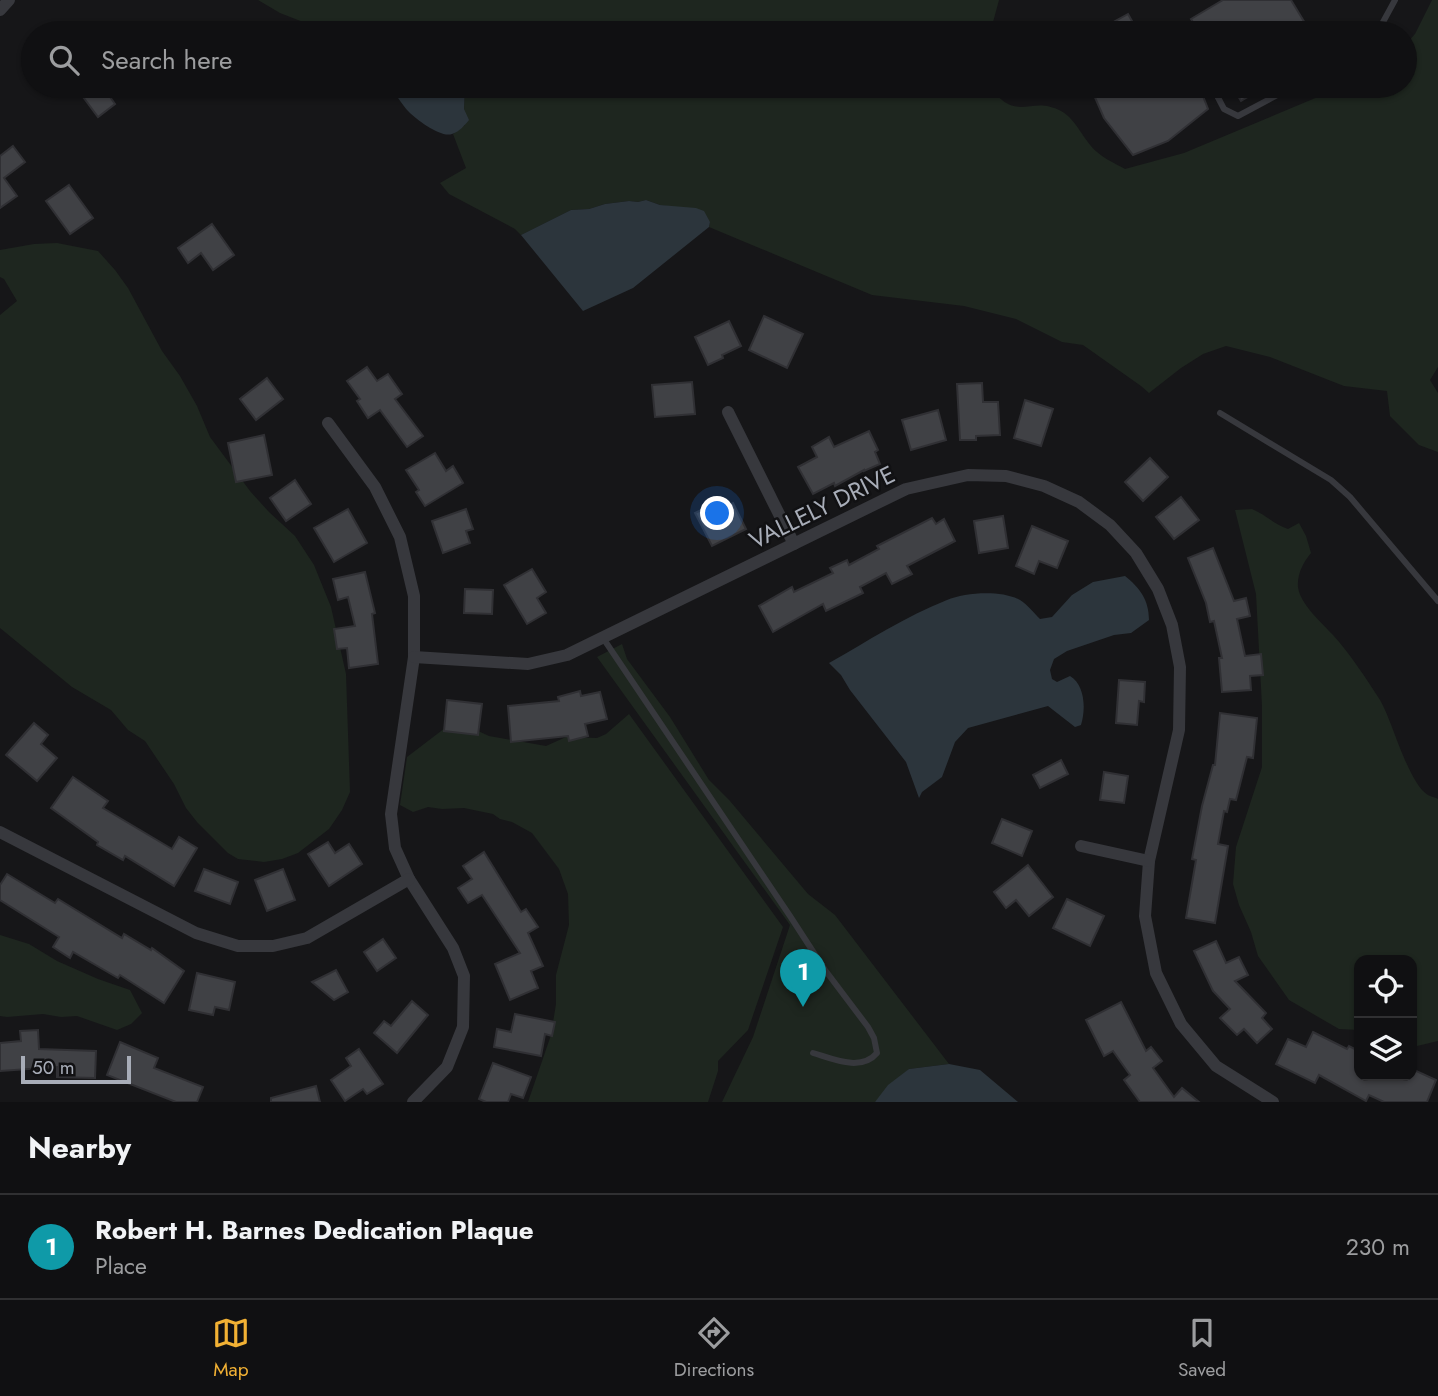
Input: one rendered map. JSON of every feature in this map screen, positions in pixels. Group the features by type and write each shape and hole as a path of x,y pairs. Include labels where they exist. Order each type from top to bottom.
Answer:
{"street":[{"path":"0,10 9,0"},
{"path":"728,412 794,544"},
{"path":"328,423 375,487 400,537 414,596 414,657 391,814 395,848 409,879 453,948 464,976 463,1027 447,1067 413,1102"},
{"name":"VALLELY DRIVE","path":"414,657 528,664 568,655 906,489 968,475 1006,476 1044,486 1079,502 1110,525 1136,553 1158,589 1172,625 1180,667 1179,730 1149,862 1145,916 1156,972 1181,1024 1216,1066 1273,1102"},
{"path":"0,832 196,933 238,946 273,946 307,938 409,879"},
{"path":"1081,846 1149,862"}],"lane":[{"path":"1384,21 1395,0"},
{"path":"1218,98 1224,109 1238,116 1272,98"},
{"path":"1220,413 1331,480 1350,497 1438,601"},
{"path":"603,638 825,970 868,1027 877,1053 865,1061 847,1063 813,1053"}],"shaded area":[{"path":"258,0 999,0 993,21 300,21"},
{"path":"1432,0 1438,0 1438,367 1430,380 1438,393 1438,452 1419,445 1390,416 1387,391 1344,386 1270,357 1226,346 1203,354 1149,393 1083,345 1062,342 1016,319 964,306 872,295 709,227 710,222 673,207 646,200 571,210 521,235 515,229 449,194 440,183 466,168 453,134 465,125 464,98 999,98 1016,107 1041,105 1061,111 1097,152 1125,169 1184,153 1315,98 1417,98 1417,30"},
{"path":"398,98 464,98 464,109 469,120 459,130 447,135 423,124"},
{"path":"646,200 660,205 704,211 710,222 709,227 633,288 583,311 521,235 571,210"},
{"path":"57,243 98,251 115,270 128,288 162,351 180,376 210,437 250,491 295,536 314,565 331,607 346,674 350,792 329,829 298,853 264,862 238,859 228,853 186,808 174,784 145,741 128,730 111,710 72,687 0,628 0,315 17,301 4,279 0,277 0,250"},
{"path":"1252,509 1288,529 1299,523 1311,553 1298,578 1303,600 1346,650 1380,700 1414,778 1428,795 1438,799 1438,1041 1417,1046 1417,955 1354,955 1354,1030 1339,1029 1289,1000 1258,956 1233,884 1236,847 1262,767 1262,706 1256,594 1235,510"},
{"path":"1125,576 1143,595 1149,620 1131,633 1114,635 1067,651 1054,659 1050,670 1052,679 1057,682 1070,676 1079,685 1084,705 1081,725 1075,727 1048,706 968,728 955,742 942,777 922,792 919,798 906,762 841,675 829,663 902,621 955,597 984,593 1012,597 1023,602 1040,619 1052,617 1072,595 1093,582"},
{"path":"622,644 627,659 670,717 709,780 808,894 835,915 949,1064 909,1069 875,1102 722,1102 753,1037 790,925 597,657"},
{"path":"629,714 783,927 748,1030 718,1061 718,1071 708,1102 528,1102 551,1035 556,1004 556,975 569,925 568,894 559,869 532,833 512,822 493,814 464,808 428,807 413,812 400,805 407,757 445,728 478,731 489,736 546,746 566,737 597,738 606,734"},
{"path":"0,935 29,944 57,961 130,990 142,1013 131,1024 117,1030 77,1016 0,1016"},
{"path":"949,1064 980,1070 1018,1102 875,1102 888,1085 909,1069"}],"building":[{"path":"1223,0 1291,0 1304,21 1192,21 1191,19"},
{"path":"1128,14 1132,21 1115,21"},
{"path":"84,98 111,98 115,104 98,117"},
{"path":"1095,98 1204,98 1208,109 1168,141 1133,155 1104,118"},
{"path":"13,146 25,162 4,178 17,196 0,208 0,156"},
{"path":"69,185 93,218 70,234 46,201"},
{"path":"212,224 234,255 213,270 201,253 188,263 178,248"},
{"path":"764,316 803,334 787,368 749,350"},
{"path":"729,321 741,346 708,365 695,337"},
{"path":"367,367 377,381 388,374 402,394 395,399 423,436 407,447 380,410 368,418 357,401 360,399 347,381"},
{"path":"267,378 283,399 256,420 240,399"},
{"path":"692,382 695,414 655,417 652,385"},
{"path":"982,383 983,402 998,402 1000,435 960,440 957,384"},
{"path":"1025,400 1053,409 1041,446 1014,438"},
{"path":"938,410 946,440 911,450 902,420"},
{"path":"869,431 878,450 875,452 880,464 813,494 798,467 817,457 812,447 829,437 834,447"},
{"path":"264,435 272,475 236,482 228,443"},
{"path":"435,453 446,471 453,466 463,483 425,506 416,492 419,490 406,470"},
{"path":"1150,458 1168,477 1143,501 1125,482"},
{"path":"295,480 311,504 286,521 270,498"},
{"path":"1181,497 1199,520 1174,539 1156,517"},
{"path":"733,503 746,529 712,546 695,513 712,505 716,511"},
{"path":"348,509 367,543 334,562 314,528"},
{"path":"466,509 473,529 466,531 470,543 443,553 432,521"},
{"path":"1003,516 1008,548 979,553 974,521"},
{"path":"932,518 936,524 944,519 955,541 907,566 912,574 892,584 886,573 860,587 863,593 826,611 823,604 773,632 759,606 792,587 794,592 833,573 830,568 847,560 849,565 879,549 877,546"},
{"path":"1032,526 1068,541 1057,568 1039,561 1034,574 1016,566"},
{"path":"1213,548 1234,601 1246,598 1250,616 1237,619 1245,656 1261,654 1263,675 1250,676 1251,690 1222,692 1219,658 1222,658 1214,621 1210,622 1206,603 1188,558"},
{"path":"532,569 546,592 537,598 546,613 527,624 504,585"},
{"path":"365,572 375,613 372,614 378,664 349,668 347,648 337,649 334,629 355,626 348,597 338,600 333,579"},
{"path":"465,589 493,590 492,614 464,613"},
{"path":"1119,680 1145,682 1144,702 1139,701 1137,725 1116,723"},
{"path":"580,691 581,696 600,692 607,719 585,724 588,736 569,741 568,736 511,742 508,706 559,701 558,697"},
{"path":"447,700 482,704 478,735 444,731"},
{"path":"1220,713 1257,718 1253,758 1247,757 1236,800 1230,799 1227,812 1224,811 1218,844 1228,846 1215,923 1186,918 1196,860 1192,859 1202,806 1215,765"},
{"path":"34,723 48,735 41,744 57,758 37,781 6,755"},
{"path":"1061,760 1068,774 1040,788 1033,775"},
{"path":"1104,772 1128,776 1124,803 1100,800"},
{"path":"73,777 108,801 103,808 172,849 179,837 197,848 174,886 125,856 123,860 97,845 98,842 51,808"},
{"path":"1002,819 1032,831 1022,856 992,843"},
{"path":"328,842 335,853 349,844 362,864 329,886 308,854"},
{"path":"484,852 521,912 526,909 538,927 528,933 543,966 531,971 538,988 510,1000 495,964 520,953 482,895 468,903 458,888 472,879 463,866"},
{"path":"1028,865 1053,897 1029,916 1016,900 1006,908 994,892"},
{"path":"204,869 238,882 230,904 195,891"},
{"path":"283,869 295,900 267,911 255,880"},
{"path":"7,874 55,903 58,899 122,938 124,934 151,950 152,948 184,971 164,1003 120,975 118,978 73,952 70,958 53,947 59,937 0,900 0,885"},
{"path":"1067,899 1104,916 1090,946 1053,928"},
{"path":"383,939 396,958 377,971 364,952"},
{"path":"1216,941 1226,963 1239,957 1248,975 1235,981 1266,1013 1262,1018 1272,1029 1257,1043 1244,1029 1237,1035 1220,1018 1230,1009 1213,991 1194,951"},
{"path":"336,970 348,992 334,1000 312,982"},
{"path":"197,973 235,982 229,1010 215,1007 213,1015 189,1010"},
{"path":"412,1001 428,1015 397,1053 374,1033 384,1021 391,1026"},
{"path":"1121,1002 1146,1051 1151,1047 1162,1061 1153,1068 1174,1097 1182,1088 1199,1102 1140,1102 1124,1080 1130,1075 1113,1051 1104,1056 1086,1020"},
{"path":"515,1014 555,1022 552,1036 545,1034 541,1056 494,1047 497,1029 511,1032"},
{"path":"38,1030 39,1049 96,1051 95,1078 57,1077 57,1067 0,1071 0,1043 21,1041 20,1031"},
{"path":"1313,1032 1347,1049 1349,1046 1354,1048 1354,1081 1417,1081 1417,1071 1436,1080 1427,1102 1384,1102 1369,1095 1366,1101 1319,1075 1315,1083 1276,1064 1288,1039 1306,1047"},
{"path":"120,1042 158,1058 154,1068 203,1087 197,1102 176,1102 107,1075"},
{"path":"359,1049 383,1084 367,1094 363,1089 345,1101 331,1080 351,1066 346,1058"},
{"path":"493,1063 531,1077 523,1098 511,1094 508,1102 486,1102 479,1099"},
{"path":"316,1086 320,1102 271,1102 271,1098"}],"place":[{"name":"Robert H. Barnes Dedication Plaque","path":"803,1007"}]}
